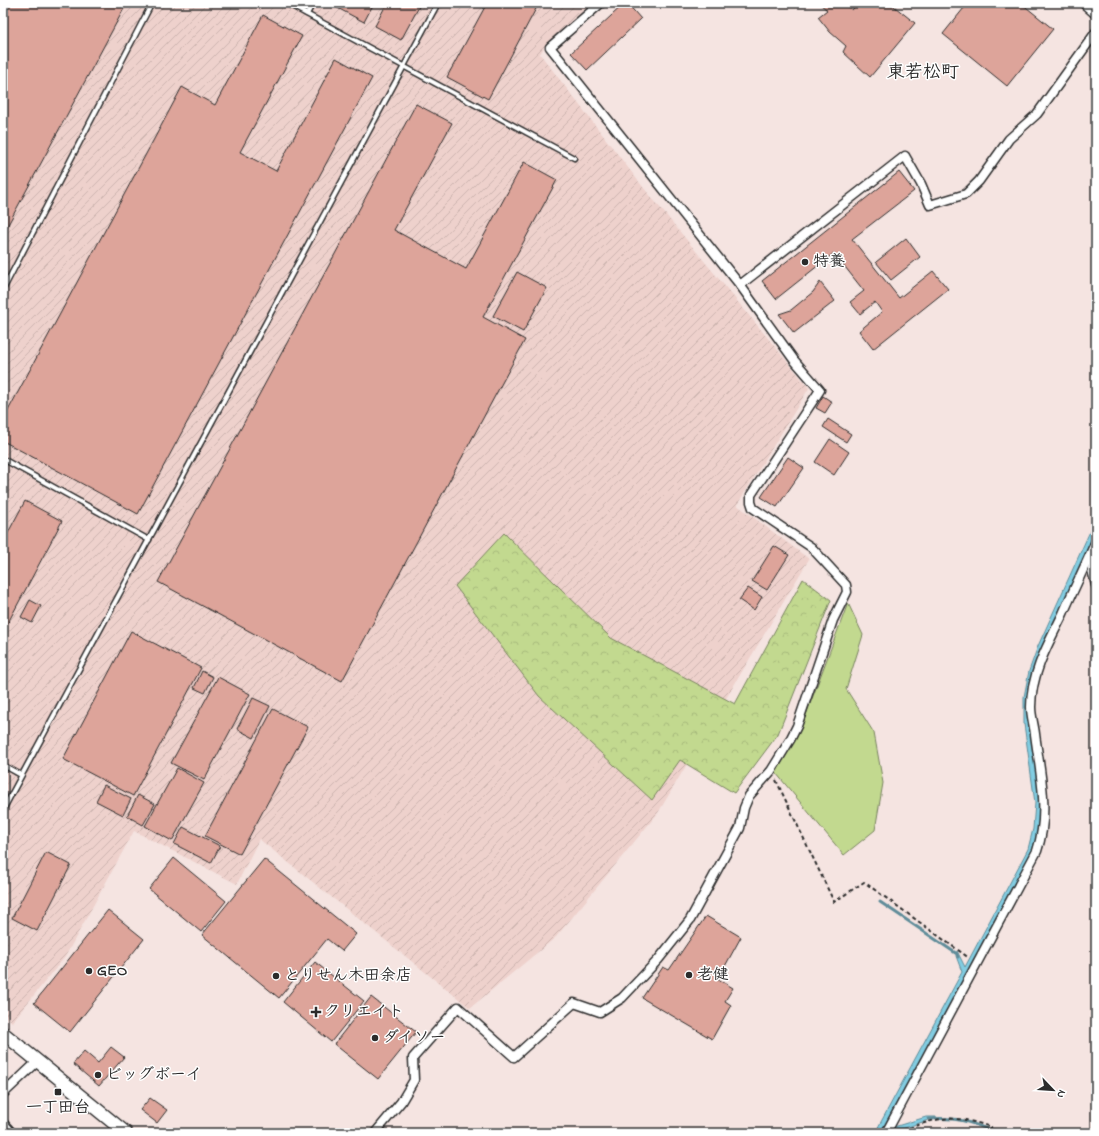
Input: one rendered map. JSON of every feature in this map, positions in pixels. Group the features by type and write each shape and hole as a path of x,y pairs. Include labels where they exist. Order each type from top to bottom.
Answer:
{"street":[{"path":"375,1133 401,1102 414,1080 413,1058 458,1008 514,1057 574,1003 600,1012 622,998 658,960 690,920 740,828 744,808 749,796 771,770 790,740 797,726 833,620 847,592 846,585 811,547 753,508 751,502 751,495 820,390 794,360 740,285 550,47 601,3"},
{"path":"1086,3 1096,12"},
{"path":"740,285 905,156 921,184 930,205 966,194 979,181 1009,139 1036,114 1096,32"},
{"path":"1095,543 1092,570 1096,585"},
{"path":"886,1133 1030,865 1041,837 1044,823 1043,798 1031,708 1033,690 1036,674 1095,543"},
{"path":"3,1033 126,1133"},
{"path":"3,1094 38,1061"},
{"path":"3,1123 12,1133"}],"lane":[{"path":"3,290 152,3"},
{"path":"286,3 574,158"},
{"path":"307,14 313,3"},
{"path":"3,810 438,3"},
{"path":"3,459 149,540"},
{"path":"3,766 21,775"}],"path":[{"path":"771,770 834,902 864,882 977,964"},
{"path":"895,1133 926,1122 942,1119 978,1122 991,1128 992,1133"}],"shaded area":[{"path":"3,3 592,3 546,44 540,54 643,187 809,388 737,505 809,559 658,813 556,937 470,1008 259,839 237,884 134,831 65,957 12,1022 3,1014"}],"green space":[{"path":"504,533 611,638 735,704 803,579 831,600 778,734 734,793 680,760 652,800 539,696 455,586"},
{"path":"848,603 863,635 846,689 874,733 883,783 875,830 844,855 776,773 801,728"}],"water":[{"path":"1096,518 1096,532 1043,650 1029,699 1041,802 1039,830 1033,851 881,1131 926,1117 937,1117 890,1133 875,1133 962,972 956,956 957,951 965,967 1028,849 1033,829 1035,803 1024,724 1024,697 1029,671 1038,646"}],"building":[{"path":"3,3 127,3 3,234"},
{"path":"328,3 374,3 364,22"},
{"path":"387,3 421,3 401,40 375,26"},
{"path":"487,3 539,3 488,99 447,77"},
{"path":"625,3 627,3 641,19 587,70 571,53"},
{"path":"819,3 844,3 852,10 858,3 890,3 915,23 870,77 843,52 846,46 830,32 818,17 827,10"},
{"path":"968,3 1021,3 1053,29 1007,86 943,34"},
{"path":"263,15 302,36 240,152 276,171 336,58 372,78 138,514 3,441 3,420 182,87 215,105"},
{"path":"416,104 452,123 394,230 466,269 524,162 557,180 483,317 525,340 342,681 158,582"},
{"name":"特養","path":"899,172 914,191 852,239 899,298 933,271 948,289 873,349 859,331 882,312 875,302 860,314 850,302 864,291 834,253 776,299 762,281"},
{"path":"906,238 920,257 891,280 876,262"},
{"path":"517,272 547,288 523,332 493,316"},
{"path":"820,282 835,301 794,333 779,314 791,310 813,292"},
{"path":"823,396 832,402 825,413 816,408"},
{"path":"828,419 851,434 846,442 823,427"},
{"path":"830,439 849,452 834,475 815,462"},
{"path":"788,457 804,468 777,507 761,497"},
{"path":"3,495 7,497 3,504"},
{"path":"25,501 62,521 3,632 3,542"},
{"path":"774,546 789,555 767,590 752,581"},
{"path":"748,588 762,597 754,610 739,600"},
{"path":"30,600 41,606 32,623 21,617"},
{"path":"131,631 201,668 133,796 63,759"},
{"path":"202,671 213,677 205,693 194,688"},
{"path":"218,677 250,694 204,780 171,763"},
{"path":"253,698 270,706 254,738 237,729"},
{"path":"273,709 308,727 240,854 205,836"},
{"path":"177,768 204,783 172,841 145,826"},
{"path":"104,785 131,799 123,815 96,801"},
{"path":"138,795 155,804 143,825 127,816"},
{"path":"183,827 220,846 211,863 174,844"},
{"path":"46,852 71,865 37,931 12,918"},
{"path":"174,858 226,901 201,932 149,889"},
{"path":"264,859 356,934 342,951 327,939 279,998 202,935"},
{"name":"GEO","path":"108,910 144,939 70,1032 34,1003"},
{"name":"老健","path":"706,916 741,937 718,979 733,988 725,1001 731,1005 712,1039 642,998 663,967 669,970"},
{"path":"315,962 364,1001 331,1042 283,1002"},
{"name":"ダイソー","path":"371,997 416,1032 378,1079 334,1044"},
{"name":"ビッグボーイ","path":"111,1047 124,1057 99,1086 73,1064 84,1051 98,1063"},
{"path":"150,1098 167,1110 157,1123 140,1110"}],"waterway":[{"path":"880,902 957,954 958,957"},
{"path":"929,1119 964,1121 997,1133"}],"place":[{"name":"特養","path":"805,262"},
{"name":"GEO","path":"89,971"},
{"name":"老健","path":"689,975"},
{"name":"とりせん木田余店","path":"276,976"},
{"name":"クリエイト","path":"316,1012"},
{"name":"ダイソー","path":"375,1038"},
{"name":"ビッグボーイ","path":"98,1075"},
{"name":"一丁田台","path":"58,1092"}],"district":[{"name":"東若松町","path":"923,73"}]}
